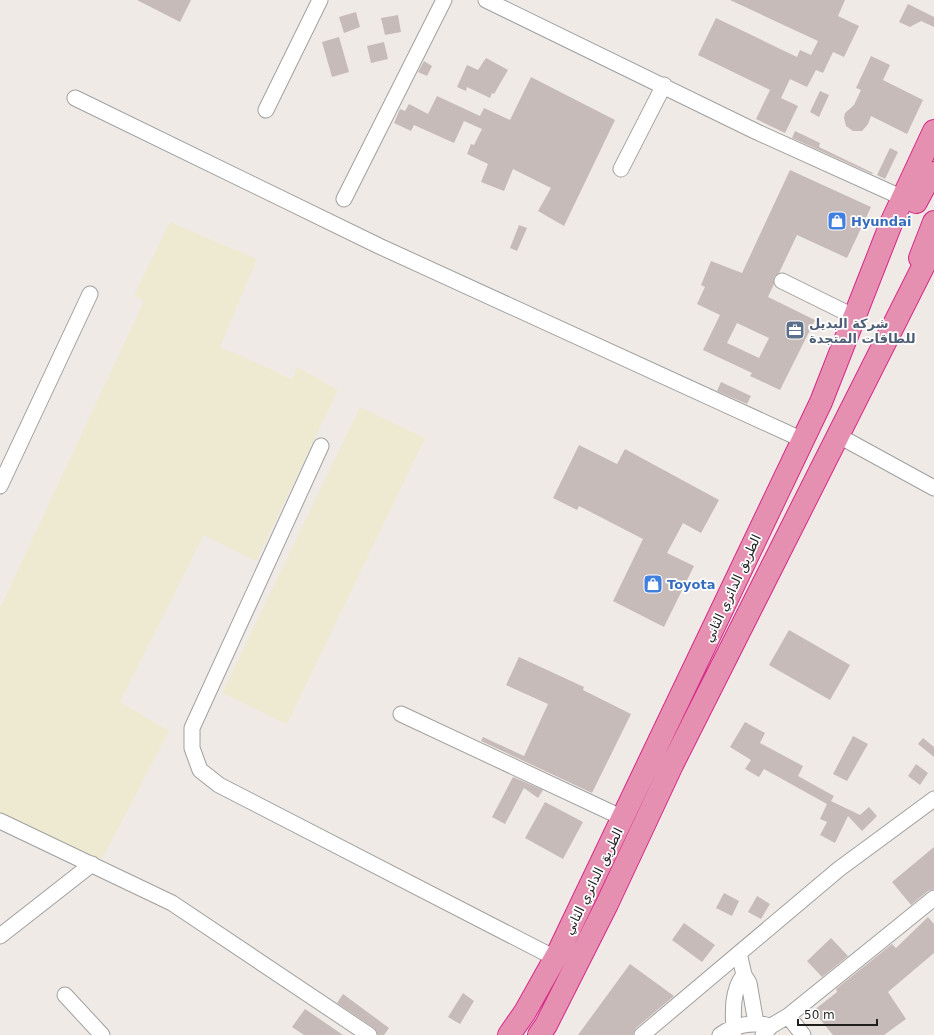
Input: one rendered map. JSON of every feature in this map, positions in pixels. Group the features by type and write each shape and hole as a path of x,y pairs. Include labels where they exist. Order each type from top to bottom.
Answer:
{"highway":[{"name":"الطريق الدائري الثاني","path":"509,1035 525,1012 555,958 821,402 892,221 934,131"},
{"path":"821,402 857,331 898,235 930,176 934,173"},
{"path":"896,319 934,222"},
{"name":"الطريق الدائري الثاني","path":"546,1032 672,765 934,245"}],"street":[{"path":"266,110 320,0"},
{"path":"344,199 444,0"},
{"path":"486,0 664,85 757,132 903,198"},
{"path":"621,169 664,85"},
{"path":"75,98 379,246 803,440"},
{"path":"782,281 855,317"},
{"path":"0,486 90,294"},
{"path":"839,436 934,488"},
{"path":"321,446 192,728 192,748 200,770 219,785 555,958"},
{"path":"401,714 623,818"},
{"path":"642,1035 839,869 934,799"},
{"path":"0,821 172,903 369,1035"},
{"path":"0,936 92,864"},
{"path":"720,1035 734,1030 764,1028 788,1016 934,898"},
{"path":"739,953 744,975 749,983 764,1028"},
{"path":"734,1030 735,995 738,984 744,975"},
{"path":"65,995 102,1035"},
{"path":"788,1016 803,1035"}],"shaded area":[{"path":"170,222 257,259 220,347 271,369 292,380 297,367 338,390 256,561 204,535 120,702 169,731 101,861 0,813 0,608 144,301 134,295"},
{"path":"360,407 425,438 287,724 222,693"}],"building":[{"path":"137,0 191,0 180,22"},
{"path":"730,0 845,0 838,16 859,26 844,57 833,52 823,73 816,70 807,87 790,79 781,98 798,106 785,133 756,119 770,90 698,55 716,18 797,57 800,50 811,55 818,41"},
{"path":"908,4 934,17 934,27 921,21 910,27 899,22"},
{"path":"356,12 360,27 344,33 339,17"},
{"path":"398,15 401,32 385,35 381,18"},
{"path":"339,37 349,72 332,77 322,42"},
{"path":"384,42 388,59 371,63 367,46"},
{"path":"871,56 890,65 883,80 923,100 907,134 871,116 868,124 862,131 853,131 846,126 844,118 845,113 854,105 861,90 856,88"},
{"path":"486,58 508,70 494,94 492,93 490,98 467,87 466,91 457,87 467,65 478,70"},
{"path":"424,61 432,66 427,76 418,72"},
{"path":"531,77 615,120 564,226 538,211 551,188 513,169 504,191 481,182 488,164 467,154 471,144 474,145 482,129 464,121 454,143 414,125 411,131 394,123 400,109 405,111 409,104 428,114 437,96 480,116 484,108 510,120"},
{"path":"820,91 829,95 819,117 810,112"},
{"path":"795,131 820,143 819,147 873,173 872,174 792,138"},
{"path":"890,148 898,152 885,179 877,175"},
{"path":"790,170 871,207 847,258 797,235 779,273 774,277 774,284 768,297 815,320 780,390 750,376 752,373 703,350 720,315 697,304 705,287 701,285 711,261 742,273","holes":["737,323 769,338 759,358 727,343"]},
{"path":"519,225 527,228 517,251 510,248"},
{"path":"721,382 751,396 747,404 717,391"},
{"path":"579,445 617,464 625,449 719,500 701,533 683,523 667,553 694,566 664,627 613,601 643,539 579,506 577,510 553,498"},
{"path":"789,630 850,665 830,700 769,665"},
{"path":"519,657 584,687 583,690 631,714 592,793 481,741 483,737 524,756 548,704 506,685"},
{"path":"745,722 765,733 760,743 803,766 798,776 834,796 831,801 860,815 869,807 877,816 862,831 848,816 835,843 820,835 827,822 820,819 827,804 764,769 759,777 745,769 751,760 730,747"},
{"path":"853,736 868,744 847,781 833,774"},
{"path":"923,738 934,747 934,757 918,744"},
{"path":"916,764 928,773 920,785 908,776"},
{"path":"513,777 543,790 538,798 524,788 505,824 492,817"},
{"path":"545,802 583,822 563,859 525,838"},
{"path":"934,847 934,889 928,891 911,905 892,882"},
{"path":"724,893 739,901 732,916 716,908"},
{"path":"757,896 770,904 761,919 748,912"},
{"path":"928,917 934,924 934,953 888,992 906,1019 884,1035 833,1035 813,1011 837,992 836,989 892,944 896,948"},
{"path":"684,923 715,945 702,962 672,940"},
{"path":"831,938 848,956 822,977 807,961"},
{"path":"630,964 674,996 636,1028 633,1035 578,1035"},
{"path":"463,993 474,1001 460,1024 448,1017"},
{"path":"343,994 389,1028 384,1035 378,1035 374,1028 337,1003"},
{"path":"305,1009 343,1035 304,1035 292,1027"}],"place":[{"name":"Hyundai","path":"837,221"},
{"name":"شركة البديل للطاقات المتجدة","path":"795,330"},
{"name":"Toyota","path":"653,584"}]}
